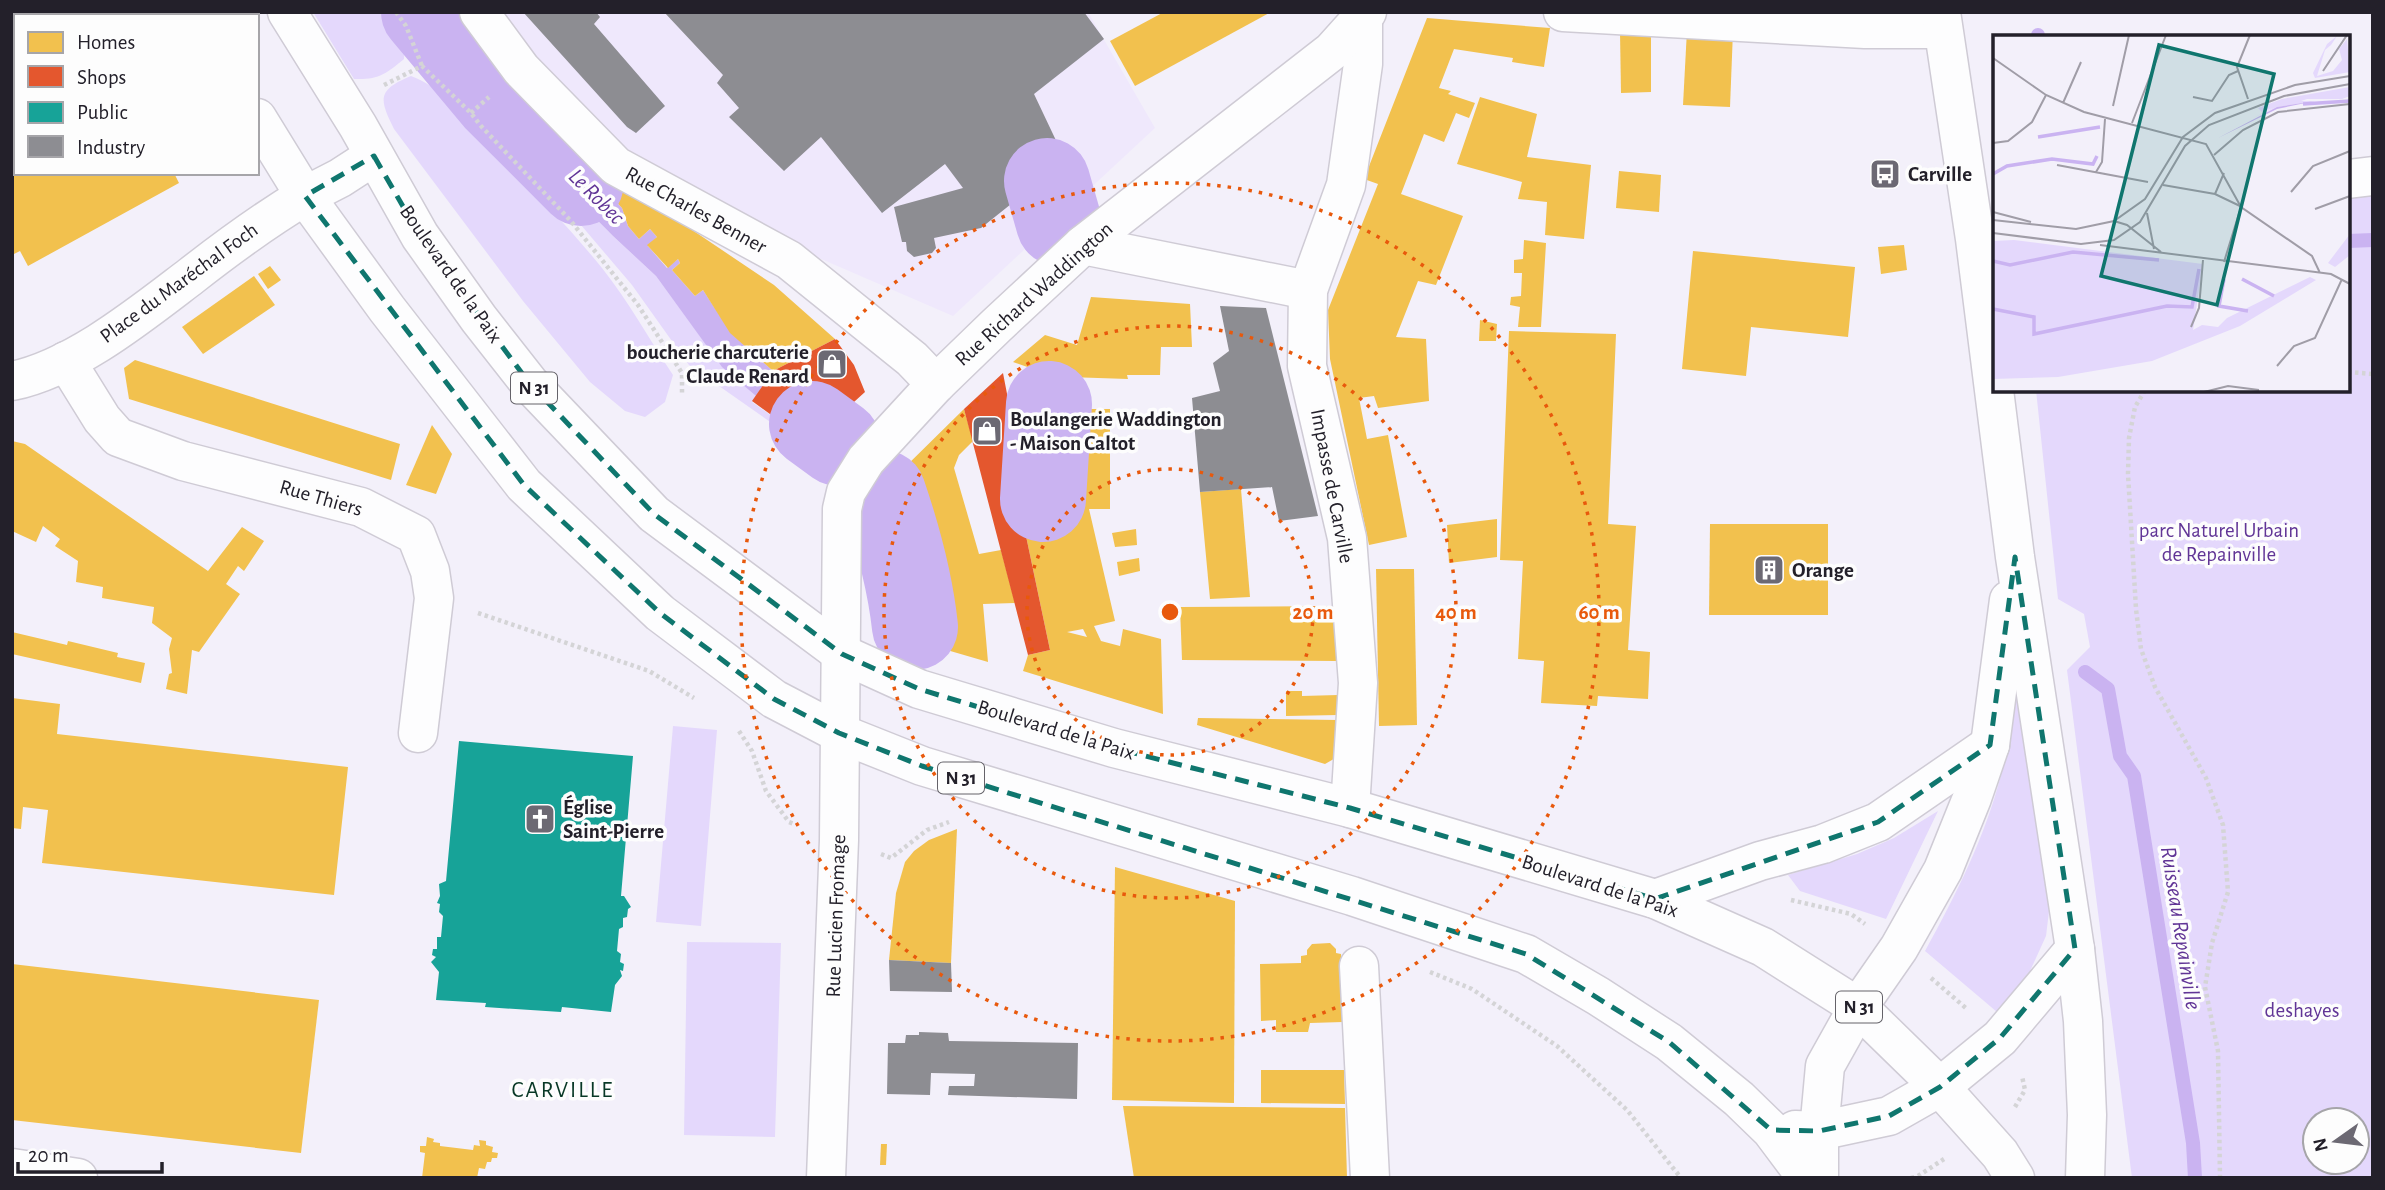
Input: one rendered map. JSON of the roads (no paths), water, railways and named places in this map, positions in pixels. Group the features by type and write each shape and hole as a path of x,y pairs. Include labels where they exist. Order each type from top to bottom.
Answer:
{"main road":[{"name":"Boulevard de la Paix","path":"287,12 420,236 479,319 548,403 654,514 842,654 919,689 1114,748 1350,808 1654,899 1763,947 1858,1007 1940,1087 2000,1154 2015,1178"},
{"name":"Rue Charles Benner","path":"479,12 521,69 616,166 789,260 912,359 936,384"},
{"path":"1563,12 1865,29 1942,21 1985,236 1993,322"},
{"name":"Rue Richard Waddington","path":"842,654 842,509 846,492 866,460 936,384 1083,245 1332,51 1365,15"},
{"name":"Impasse de Carville","path":"1350,808 1358,683 1347,538 1307,366 1308,290 1346,185 1363,64 1365,15"},
{"name":"N 31","path":"259,121 305,196 387,309 524,485 660,613 774,699 839,733 922,766 1352,896 1526,954 1669,1042 1740,1099 1771,1130 1807,1178"},
{"name":"Place du Maréchal Foch","path":"12,380 25,378 66,361 129,323 252,230 374,156"},
{"path":"2350,179 2373,176"},
{"path":"1083,245 1308,290"},
{"name":"Rue Thiers","path":"66,361 102,419 118,437 183,461 361,507 416,535 430,571 434,598 418,733"},
{"path":"2000,392 2015,557 2075,949 2083,1021 2087,1115 2085,1178"},
{"path":"1819,1178 1819,1131 1825,1066 1858,1007 1899,948 1943,870 1990,745 2015,557"},
{"name":"Rue Lucien Fromage","path":"826,1178 839,840 842,654"},
{"path":"1654,899 1760,861 1823,844 1878,822 1990,745"},
{"path":"1771,1130 1819,1131 1889,1116 1940,1087 2000,1038 2075,949"},
{"path":"1359,965 1370,1178"},
{"path":"12,1167 78,1178"}],"water":[{"path":"408,12 441,12 499,82 479,99"},
{"path":"508,88 618,185 609,194 622,208 628,226 639,239 650,229 657,237 648,246 667,268 678,259 680,263 672,270 695,296 703,290 731,333 773,371 756,396 722,367 656,276 486,108"}],"waterway":[{"name":"Le Robec","path":"424,12 496,98 581,183"},
{"path":"1047,181 1059,223"},
{"name":"Ruisseau Repainville","path":"2350,241 2373,240"},
{"path":"1043,499 1049,404"},
{"name":"Le Robec","path":"812,424 838,443"},
{"name":"Le Robec","path":"883,493 903,559 915,627"},
{"name":"Ruisseau Repainville","path":"2085,672 2108,689 2120,756 2134,776 2193,1143 2195,1178"}],"place":[{"name":"Carville","path":"1885,174"},
{"name":"boucherie charcuterie Claude Renard","path":"832,364"},
{"name":"Boulangerie Waddington - Maison Caltot","path":"987,431"},
{"name":"Orange","path":"1769,570"},
{"name":"Église Saint-Pierre","path":"540,819"}],"district":[{"name":"CARVILLE","path":"563,1090"}],"park label":[{"name":"parc Naturel Urbain de Repainville","path":"2219,542"},
{"name":"deshayes","path":"2302,1010"}]}
